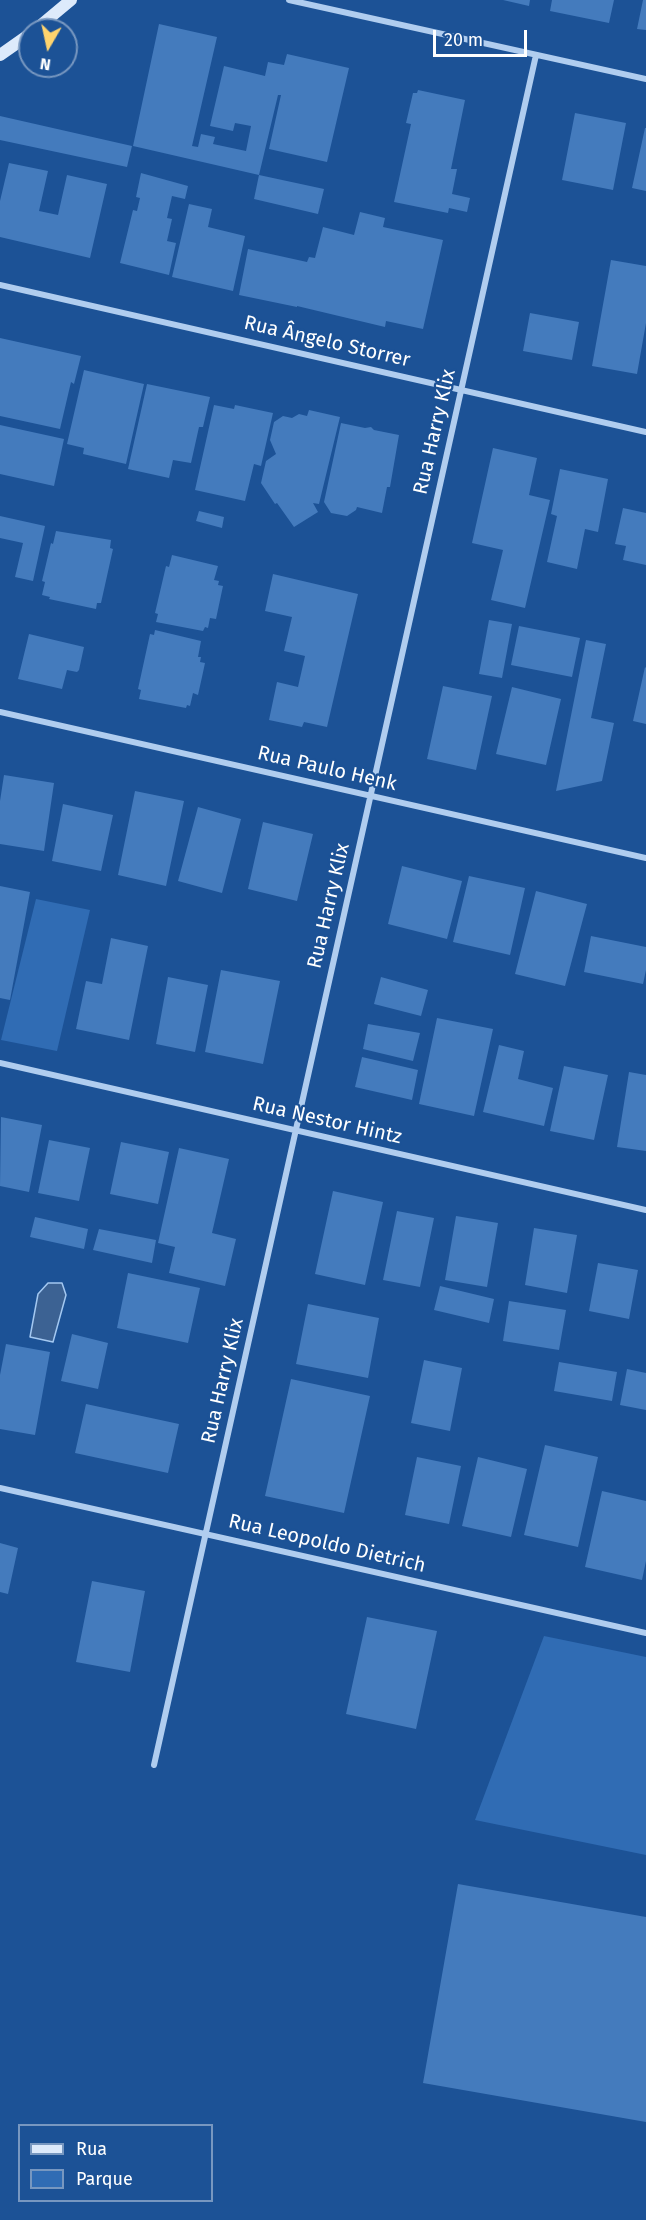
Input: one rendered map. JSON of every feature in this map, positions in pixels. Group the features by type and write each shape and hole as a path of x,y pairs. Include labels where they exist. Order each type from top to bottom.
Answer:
{"street":[{"path":"49,18 71,0"},
{"path":"290,0 646,79"},
{"path":"0,55 18,42"},
{"name":"Rua Harry Klix","path":"154,1765 536,55"},
{"name":"Rua Ângelo Storrer","path":"0,285 646,432"},
{"name":"Rua Paulo Henk","path":"0,712 646,858"},
{"name":"Rua Nestor Hintz","path":"0,1063 646,1210"},
{"name":"Rua Leopoldo Dietrich","path":"0,1488 646,1633"}],"green space":[{"path":"36,899 90,910 57,1051 1,1040"},
{"path":"544,1636 646,1657 646,1855 475,1820"}],"shaded area":[{"path":"48,1283 62,1283 66,1295 53,1342 30,1337 38,1294"}],"building":[{"path":"503,0 530,0 529,6"},
{"path":"552,0 614,0 609,23 550,11"},
{"path":"643,0 646,0 646,30 637,29"},
{"path":"159,24 217,37 192,146 198,147 201,134 215,137 213,144 246,151 251,126 235,123 233,131 210,126 224,66 265,76 268,62 284,65 287,54 349,68 327,162 269,149 281,95 278,95 259,175 133,146"},
{"path":"418,90 465,100 451,169 457,169 452,194 470,198 467,212 449,208 448,213 394,202 411,124 406,123 413,93 417,93"},
{"path":"575,113 626,123 613,190 562,180"},
{"path":"0,116 132,146 127,167 0,140"},
{"path":"646,128 646,191 632,188"},
{"path":"9,163 48,171 39,211 58,215 67,175 107,184 90,258 0,237 0,201"},
{"path":"141,173 188,186 185,199 172,196 167,218 172,219 167,241 176,243 169,275 120,263 133,210 137,211 140,198 136,197"},
{"path":"259,175 324,189 318,214 254,199"},
{"path":"189,204 212,209 208,227 245,236 233,291 172,277"},
{"path":"360,212 385,218 383,227 443,240 423,329 386,321 385,327 239,295 248,249 307,262 309,257 315,258 323,227 354,235"},
{"path":"611,260 646,266 646,323 637,374 592,366"},
{"path":"530,313 579,322 572,360 523,351"},
{"path":"0,338 81,356 74,384 71,382 60,429 0,416"},
{"path":"84,370 144,384 126,464 83,454 84,448 67,444"},
{"path":"147,384 210,397 203,427 199,427 191,463 173,460 169,478 128,469"},
{"path":"214,405 234,409 235,405 273,413 261,466 254,464 245,501 195,490"},
{"path":"309,410 340,417 319,504 313,503 318,512 294,527 261,483 266,461 276,454 270,440 274,422 283,416 292,418 299,414 307,416"},
{"path":"341,423 371,427 374,430 399,435 390,487 387,487 382,513 357,507 347,516 331,513 324,502"},
{"path":"0,425 64,439 54,486 0,474"},
{"path":"493,448 537,458 529,495 550,500 525,608 491,600 503,550 472,543"},
{"path":"560,469 608,479 598,532 585,529 577,569 547,562 557,516 551,514"},
{"path":"623,508 646,513 646,565 623,560 626,546 615,544"},
{"path":"199,511 224,517 222,528 196,521"},
{"path":"0,516 45,526 33,581 15,577 23,543 0,538"},
{"path":"56,531 111,540 110,548 113,549 101,603 97,603 96,609 49,599 50,597 42,595 45,582 42,581"},
{"path":"172,555 218,566 214,580 219,581 218,585 223,586 216,619 210,618 208,628 205,627 203,631 156,622 158,614 155,613 166,566 169,567"},
{"path":"273,574 358,594 327,727 304,722 302,727 269,720 277,682 298,687 305,656 284,651 292,617 265,611"},
{"path":"489,620 512,624 502,678 479,674"},
{"path":"519,626 580,638 572,677 511,665"},
{"path":"155,630 201,641 198,657 201,657 200,662 205,663 198,695 193,693 190,706 187,705 186,708 139,699 141,690 138,689 150,634 154,635"},
{"path":"29,634 84,647 79,670 77,672 67,670 62,689 18,679"},
{"path":"586,640 606,644 591,718 614,723 602,781 556,791"},
{"path":"646,668 646,724 633,721"},
{"path":"443,686 492,696 476,770 427,759"},
{"path":"512,687 561,699 546,765 496,754"},
{"path":"4,775 54,783 44,851 0,844 0,801"},
{"path":"135,791 184,801 166,886 118,875"},
{"path":"63,804 113,815 101,871 52,861"},
{"path":"198,807 241,819 222,893 178,881"},
{"path":"263,822 313,834 297,901 248,889"},
{"path":"402,866 462,881 447,939 388,924"},
{"path":"469,876 525,888 510,955 453,942"},
{"path":"0,886 30,892 10,1000 0,998"},
{"path":"536,891 587,904 565,986 515,974"},
{"path":"591,936 646,947 646,970 643,984 584,972"},
{"path":"111,938 148,946 129,1040 76,1029 86,981 102,984"},
{"path":"221,970 280,981 263,1064 205,1052"},
{"path":"168,977 208,985 195,1052 156,1044"},
{"path":"381,977 428,990 421,1016 374,1004"},
{"path":"437,1018 493,1029 474,1116 419,1104"},
{"path":"368,1024 420,1033 413,1061 363,1049"},
{"path":"499,1045 524,1051 518,1079 553,1088 544,1126 483,1112"},
{"path":"362,1057 418,1070 412,1100 355,1087"},
{"path":"564,1066 608,1075 594,1140 550,1131"},
{"path":"629,1072 646,1075 646,1151 617,1147"},
{"path":"1,1117 42,1125 29,1192 0,1186"},
{"path":"49,1140 90,1148 79,1201 38,1193"},
{"path":"121,1142 169,1152 158,1204 110,1194"},
{"path":"179,1148 229,1159 212,1233 236,1239 225,1286 169,1273 175,1247 158,1243"},
{"path":"333,1191 383,1202 365,1285 315,1274"},
{"path":"397,1211 434,1218 420,1287 383,1280"},
{"path":"456,1216 498,1223 487,1287 445,1280"},
{"path":"35,1217 88,1229 84,1249 30,1237"},
{"path":"534,1228 577,1235 567,1293 525,1285"},
{"path":"99,1229 156,1240 152,1263 93,1250"},
{"path":"598,1263 638,1270 629,1319 589,1311"},
{"path":"128,1273 200,1288 188,1343 117,1328"},
{"path":"440,1286 494,1299 489,1323 434,1310"},
{"path":"509,1301 566,1310 559,1350 503,1341"},
{"path":"308,1304 379,1318 368,1378 296,1364"},
{"path":"72,1334 108,1343 98,1389 61,1381"},
{"path":"6,1344 50,1352 35,1435 0,1429 0,1375"},
{"path":"424,1360 462,1368 450,1431 411,1423"},
{"path":"559,1362 617,1372 612,1401 554,1391"},
{"path":"627,1369 646,1373 646,1410 620,1405"},
{"path":"291,1379 370,1396 344,1513 265,1496"},
{"path":"86,1404 179,1424 168,1473 75,1453"},
{"path":"545,1445 598,1457 578,1547 524,1535"},
{"path":"417,1457 461,1466 449,1524 405,1515"},
{"path":"478,1457 527,1469 511,1537 462,1526"},
{"path":"602,1491 646,1501 646,1561 642,1580 585,1567"},
{"path":"0,1543 18,1548 8,1594 0,1592"},
{"path":"92,1581 145,1591 130,1672 76,1662"},
{"path":"367,1617 437,1631 416,1729 346,1714"},
{"path":"458,1884 646,1917 646,2122 423,2083"}]}
